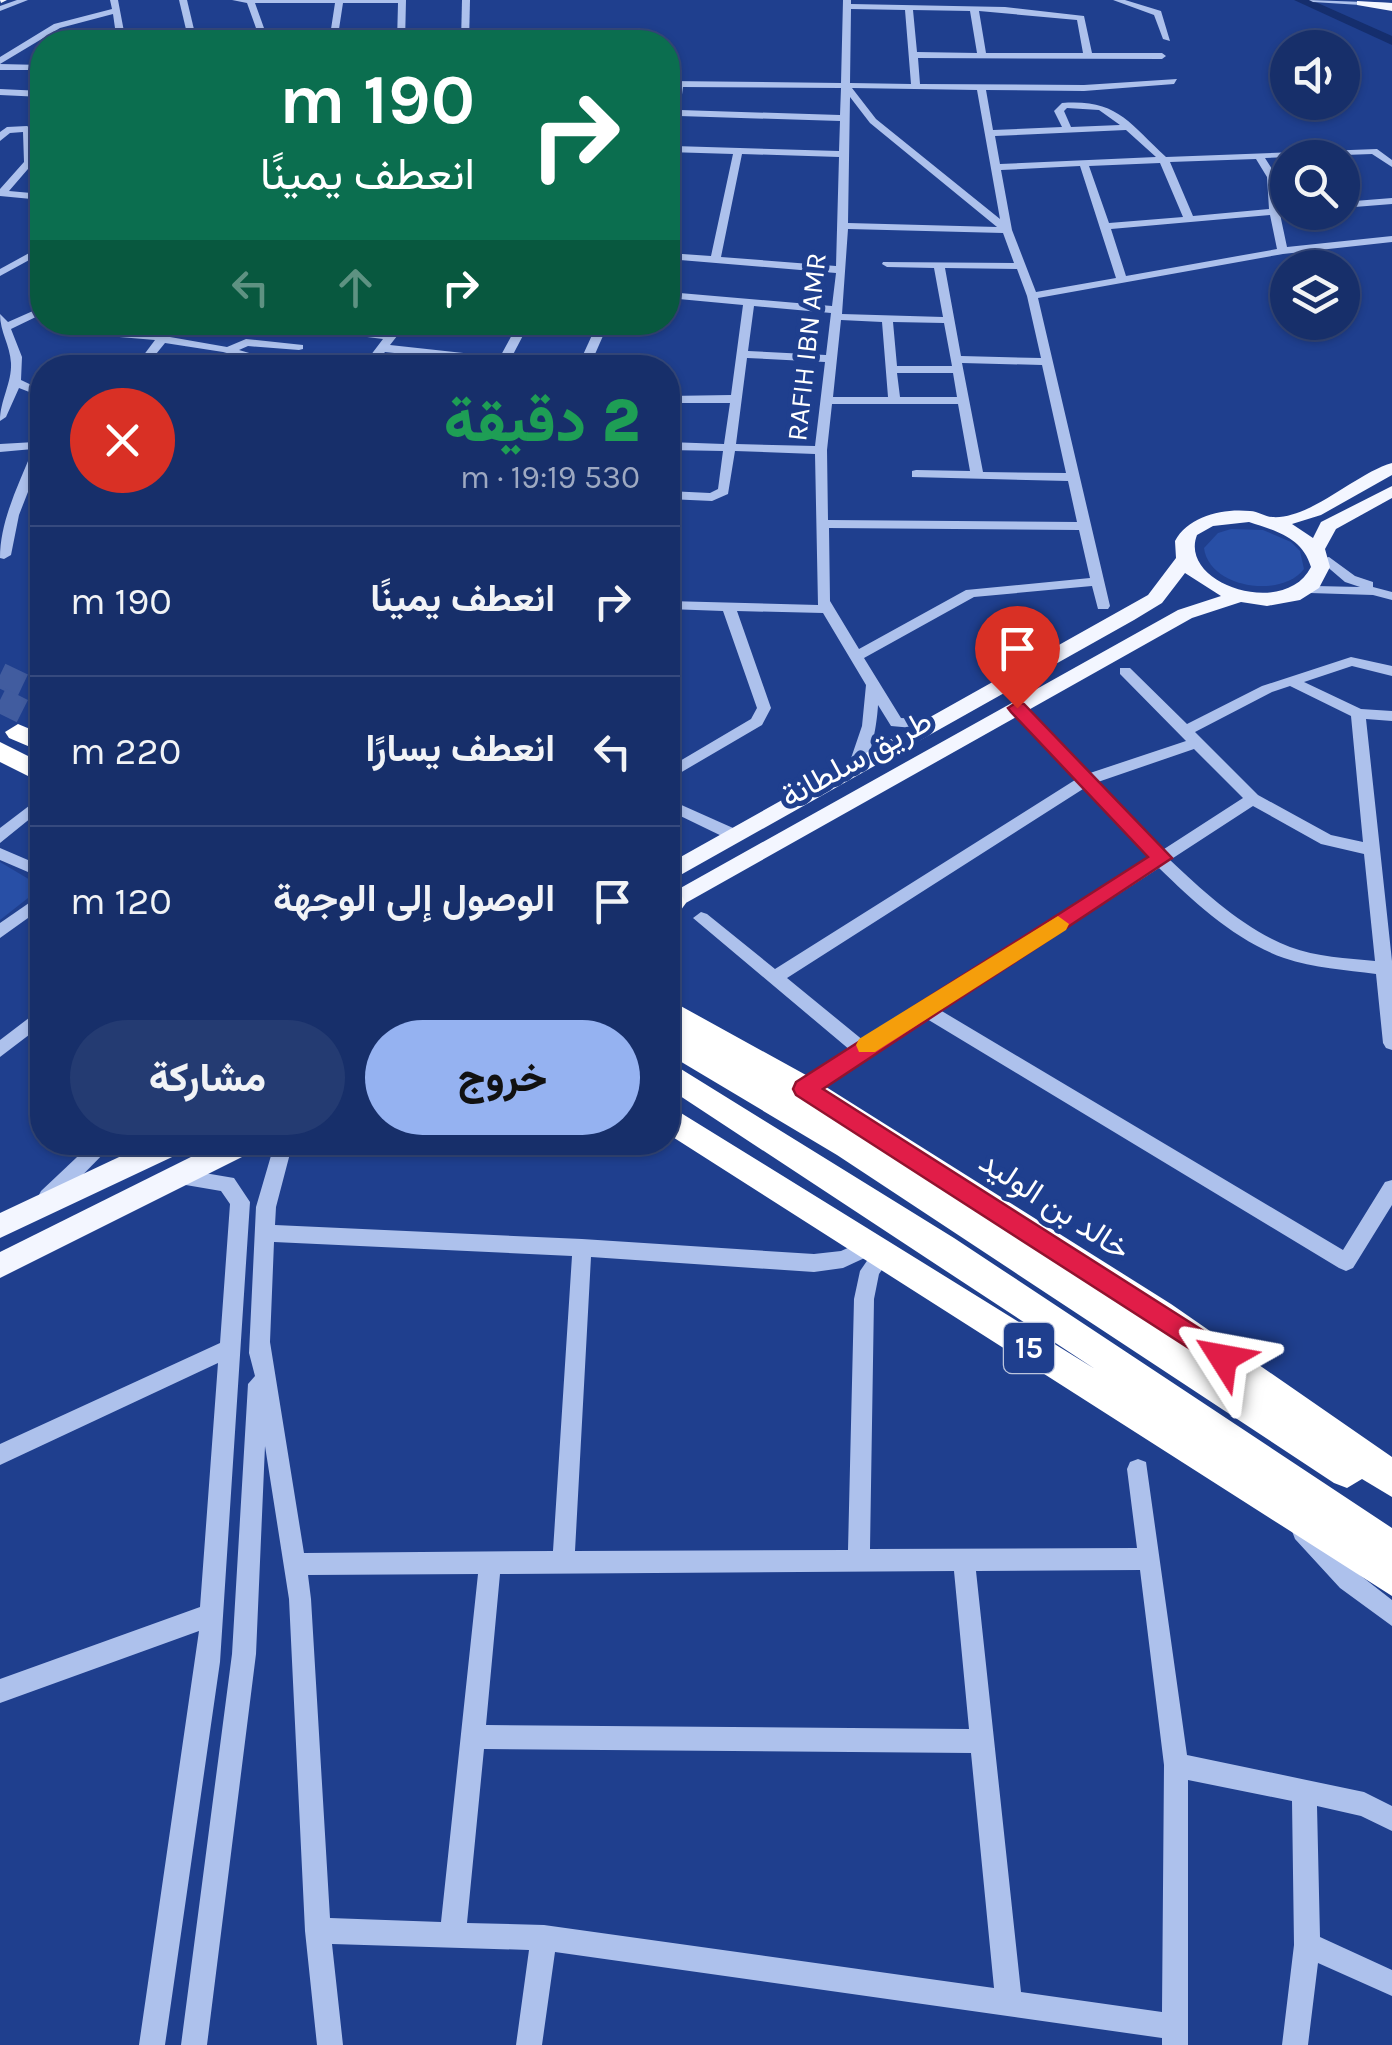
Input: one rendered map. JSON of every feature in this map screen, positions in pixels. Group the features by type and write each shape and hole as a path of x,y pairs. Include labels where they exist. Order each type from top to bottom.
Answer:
{"highway":[{"name":"خالد بن الوليد","path":"680,1018 804,1089 1159,1315 1390,1481"},
{"path":"680,1046 1390,1481"},
{"path":"680,1081 1135,1372 1392,1551"},
{"name":"15","path":"680,1126 1392,1576"}],"main road":[{"path":"1362,2 1392,6"},
{"path":"1279,522 1314,511 1392,468"},
{"path":"1185,559 1196,574 1240,596 1282,600 1315,590 1327,577 1324,553 1328,526 1392,491"},
{"name":"طريق سلطانة","path":"680,879 736,836 1155,599 1185,559 1183,545 1189,533 1201,524 1217,518 1250,516 1279,522"},
{"path":"1279,522 1324,553"},
{"name":"طريق سلطانة","path":"680,882 1017,708 1184,614 1240,596"},
{"path":"0,1226 151,1155"},
{"path":"0,1266 222,1155"}],"street":[{"path":"0,8 24,0"},
{"path":"182,0 190,30"},
{"path":"236,0 402,0 401,30"},
{"path":"250,0 261,30"},
{"path":"465,30 466,0"},
{"path":"1118,0 1158,14 1167,39"},
{"path":"1313,0 1362,2"},
{"path":"335,30 340,1"},
{"path":"848,3 974,8 1082,18 1088,55"},
{"name":"RAFIH IBN AMR","path":"848,3 841,270 820,450 823,601 896,723 935,725"},
{"path":"51,30 114,5 118,30"},
{"path":"909,6 916,86"},
{"path":"974,8 982,55"},
{"path":"0,64 30,44"},
{"path":"913,55 1162,56"},
{"path":"0,64 30,67"},
{"path":"680,85 1084,88 1174,81"},
{"path":"981,87 1008,230 1032,296 1103,606"},
{"path":"846,88 873,121 1008,230"},
{"path":"0,92 30,93"},
{"path":"1067,130 1059,111 1065,106 1101,107 1128,126 1164,160 1189,219"},
{"path":"680,114 845,118"},
{"path":"991,133 1128,126"},
{"path":"0,138 7,130 27,129 29,162 1,193 13,199 30,198"},
{"path":"680,149 843,154"},
{"path":"714,260 738,151"},
{"path":"1360,152 1374,151 1392,164"},
{"path":"1259,156 1270,174"},
{"path":"994,167 1270,156"},
{"path":"1084,164 1122,279"},
{"path":"1360,203 1392,200"},
{"path":"1104,227 1270,211"},
{"path":"842,226 1008,230"},
{"path":"1290,250 1392,239"},
{"path":"1032,296 1270,253"},
{"path":"0,273 30,256"},
{"path":"680,257 841,270"},
{"path":"887,264 1021,266"},
{"path":"939,264 978,475"},
{"path":"680,295 887,319 950,320"},
{"path":"680,496 722,494 749,302"},
{"path":"0,417 20,363 2,322 30,314"},
{"path":"887,319 894,400"},
{"path":"127,335 249,355"},
{"path":"148,355 163,335"},
{"path":"274,344 278,335"},
{"path":"298,355 309,335"},
{"path":"347,335 455,355"},
{"path":"376,355 392,335"},
{"path":"229,350 246,342 299,348"},
{"path":"742,354 831,359"},
{"path":"892,369 1047,362"},
{"path":"16,382 30,388"},
{"path":"680,399 736,399"},
{"path":"826,400 964,401"},
{"path":"0,448 30,445"},
{"path":"680,446 820,450"},
{"path":"4,555 13,515 30,473"},
{"path":"916,474 1074,478"},
{"path":"822,524 1085,526"},
{"path":"1324,553 1350,580 1392,594"},
{"path":"855,657 971,593 1097,580"},
{"path":"1315,590 1392,594"},
{"path":"680,606 828,609"},
{"path":"680,768 757,722 764,708 730,607"},
{"path":"774,978 1087,780 1191,737 1266,690 1352,661 1392,671"},
{"path":"1125,671 1254,800 1327,840 1372,850"},
{"path":"1291,681 1358,714 1392,716"},
{"path":"854,770 869,726 872,686"},
{"path":"1017,708 1162,858 1226,918 1283,952 1384,968"},
{"path":"1358,714 1392,1043"},
{"path":"804,1089 1254,800"},
{"path":"3,829 30,810"},
{"path":"680,810 736,836"},
{"path":"0,854 30,867"},
{"path":"0,932 30,909"},
{"path":"701,918 861,1049"},
{"path":"925,1009 1346,1262 1391,1192"},
{"path":"0,1050 30,1025"},
{"path":"30,1212 92,1155"},
{"path":"194,2045 244,1654 264,1233 266,1206 280,1155"},
{"path":"152,2045 208,1662 240,1202 228,1184 181,1177"},
{"path":"264,1233 582,1247 814,1263 876,1250"},
{"path":"563,1563 582,1247"},
{"path":"859,1561 864,1299 876,1250"},
{"path":"260,1343 300,1599 318,1931 330,2045"},
{"path":"0,1456 230,1348"},
{"path":"318,1931 544,1938 1009,2003 1176,2036 1176,1764 1138,1470"},
{"path":"1291,1514 1348,1580 1392,1615"},
{"path":"295,1564 1149,1559"},
{"path":"964,1560 1009,2003"},
{"path":"453,1935 490,1564"},
{"path":"0,1692 212,1615"},
{"path":"473,1737 982,1741"},
{"path":"1176,1764 1364,1804 1392,1820"},
{"path":"1295,2045 1308,1944 1304,1792"},
{"path":"529,2045 544,1938"},
{"path":"1308,1944 1392,1983"}],"shaded area":[{"path":"1231,529 1263,530 1291,542 1300,551 1304,569 1279,584 1247,585 1232,580 1209,562 1204,548 1218,533"},
{"path":"0,862 30,880 30,896 0,920"}],"waterway":[{"path":"1300,0 1392,41"}],"tunnel":[{"path":"0,675 30,689"},
{"path":"0,700 30,715"}],"slow traffic":[{"path":"867,1045 1058,924"}],"route":[{"path":"1017,708 1162,858 804,1089 1223,1358"}]}
